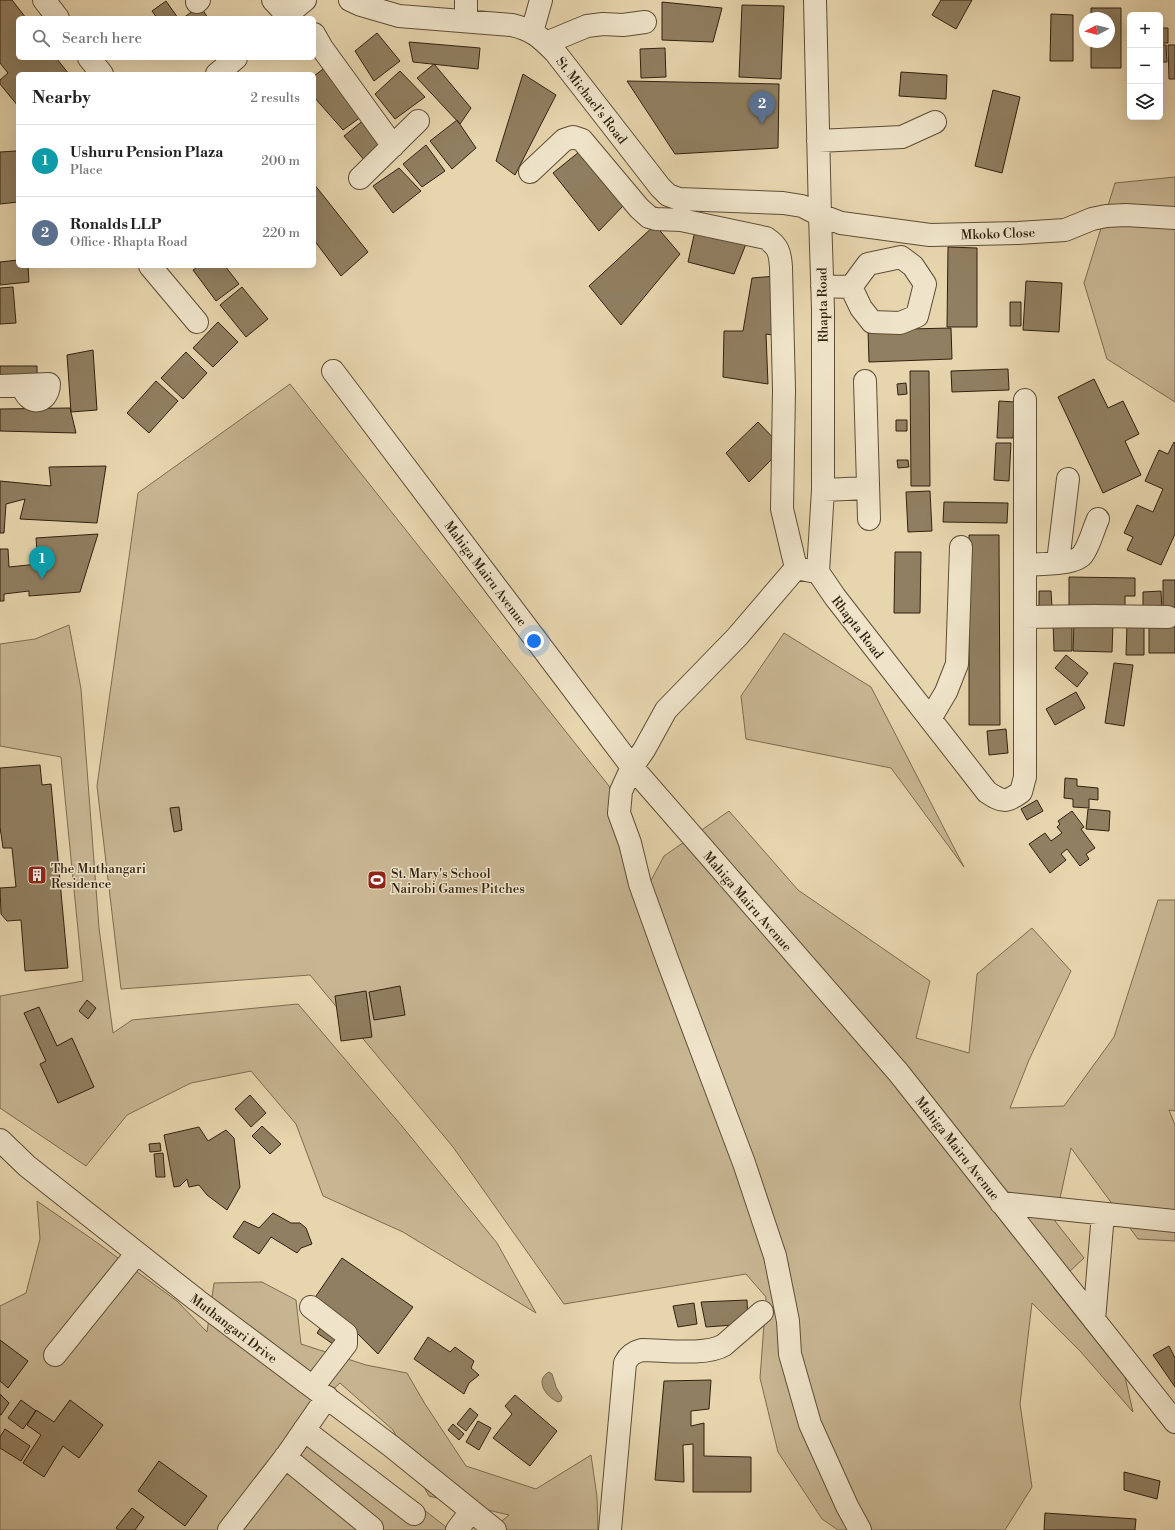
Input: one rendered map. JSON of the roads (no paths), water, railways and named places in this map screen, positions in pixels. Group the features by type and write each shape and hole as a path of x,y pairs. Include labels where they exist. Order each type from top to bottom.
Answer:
{"street":[{"path":"44,0 56,16"},
{"name":"St. Michael's Road","path":"350,0 361,5 399,16 466,11 527,29 555,52 660,187 668,195 679,200 783,203 802,206 820,215"},
{"path":"541,0 539,38 588,26 645,22"},
{"name":"Rhapta Road","path":"816,0 822,286 823,490 818,572 835,597 987,792 998,799 1011,799 1021,792 1025,777 1025,400"},
{"path":"316,38 393,146"},
{"path":"91,60 100,72"},
{"path":"219,72 234,60"},
{"path":"360,178 418,121"},
{"path":"818,141 902,137 935,122"},
{"path":"530,172 564,140 573,137 582,140 638,208 650,217 656,219 681,220 766,238 774,243 780,255 781,267 784,390 782,509 796,568"},
{"name":"Mkoko Close","path":"820,215 841,223 930,235 1018,233 1065,230 1092,218 1106,216 1126,215 1175,218"},
{"path":"152,268 197,322"},
{"path":"822,286 851,287"},
{"name":"Mahiga Mairu Avenue","path":"333,371 632,767 898,1072 1175,1422"},
{"path":"865,382 869,519"},
{"path":"0,386 23,386"},
{"path":"1058,562 1068,479"},
{"path":"823,490 868,488"},
{"path":"1025,565 1069,562 1077,559 1083,555 1098,519"},
{"path":"930,719 946,692 957,664 961,548"},
{"path":"796,568 818,572"},
{"path":"796,568 737,637 666,710 644,750 632,767 621,791 619,814 630,843 640,884 666,959 744,1163 775,1256 788,1321 790,1354 810,1424 847,1506 860,1530"},
{"path":"1025,617 1168,617"},
{"name":"Muthangari Drive","path":"0,1140 27,1166 137,1253 198,1301 391,1446 495,1530"},
{"path":"1001,1203 1175,1221"},
{"path":"1094,1320 1104,1214"},
{"path":"55,1355 137,1253"},
{"path":"229,1530 244,1522 254,1496 286,1457 304,1430 320,1392 346,1344 346,1334 311,1307"},
{"path":"610,1530 625,1363 629,1356 642,1350 717,1350 762,1312"},
{"path":"304,1430 414,1514"},
{"path":"286,1457 372,1528"},
{"path":"457,1530 471,1511"}],"place":[{"name":"Ronalds LLP","path":"762,124"},
{"name":"Ushuru Pension Plaza","path":"42,579"},
{"name":"The Muthangari Residence","path":"37,875"},
{"name":"St. Mary's School Nairobi Games Pitches","path":"377,880"}]}
